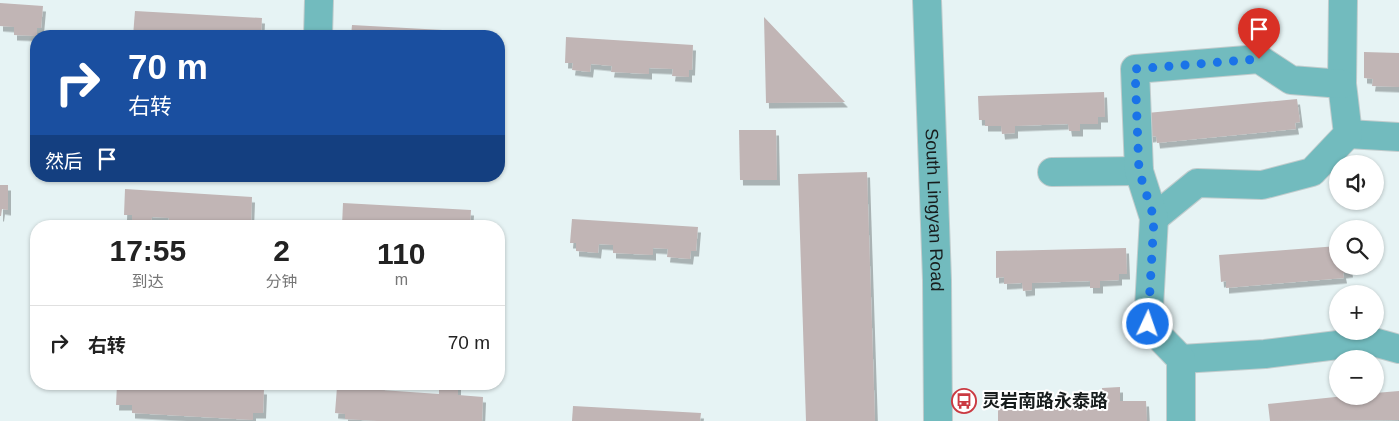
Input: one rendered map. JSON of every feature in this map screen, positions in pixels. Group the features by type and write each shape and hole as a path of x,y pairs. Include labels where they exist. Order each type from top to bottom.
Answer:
{"street":[{"path":"318,30 319,0"},
{"name":"South Lingyan Road","path":"927,0 936,280 938,421"},
{"path":"1344,0 1342,84 1348,134"},
{"path":"1181,421 1181,358 1148,324 1154,218 1139,171 1135,69 1259,59 1290,80 1342,84"},
{"path":"1154,218 1197,182 1262,185 1312,172 1348,134 1399,137"},
{"path":"1052,172 1139,171"},
{"path":"1181,358 1265,354 1370,342 1399,349"}],"building":[{"path":"0,3 43,6 41,28 30,30 30,36 14,35 14,27 0,26"},
{"path":"135,11 262,18 261,30 133,30"},
{"path":"764,17 801,56 845,102 766,103"},
{"path":"352,25 443,30 352,30"},
{"path":"566,37 693,45 692,70 689,70 689,77 672,76 673,69 649,68 649,74 611,72 612,66 591,64 590,72 572,70 573,63 565,63"},
{"path":"1364,52 1399,53 1399,87 1372,86 1373,79 1364,78"},
{"path":"1104,92 1105,117 1098,117 1098,124 1080,124 1080,131 1069,131 1068,124 1015,126 1015,133 1002,134 1001,126 985,126 985,120 979,120 978,96"},
{"path":"1297,99 1300,122 1295,123 1296,129 1157,143 1156,136 1150,137 1147,113"},
{"path":"739,130 776,130 777,180 740,180"},
{"path":"867,172 875,421 806,421 798,174"},
{"path":"0,185 8,185 8,210 2,209 1,216 0,216"},
{"path":"125,189 252,197 251,220 169,220 169,218 152,217 152,220 132,220 132,215 124,215"},
{"path":"343,203 471,210 470,220 342,220"},
{"path":"572,219 698,227 696,251 691,251 690,259 667,257 668,249 653,248 653,255 613,253 613,245 599,244 598,253 576,251 576,243 570,243"},
{"path":"1329,247 1329,275 1343,275 1344,278 1226,288 1226,281 1221,282 1219,255"},
{"path":"1126,248 1127,274 1119,274 1119,280 1100,281 1100,288 1090,288 1090,281 1032,283 1032,290 1023,291 1022,283 1004,284 1004,277 996,278 996,251"},
{"path":"1120,387 1120,401 1146,401 1147,421 998,421 998,404 1027,403 1027,391 1046,391 1047,403 1102,402 1102,388"},
{"path":"117,390 264,390 263,413 253,413 253,420 132,413 132,405 116,405"},
{"path":"337,390 381,390 439,394 439,390 458,390 458,395 483,397 482,421 378,421 345,419 345,414 335,413"},
{"path":"1399,391 1399,420 1270,421 1268,404 1329,398 1329,405 1384,405 1384,392"},
{"path":"573,406 701,413 700,421 572,421"}],"place":[{"name":"灵岩南路永泰路","path":"964,401"}],"route":[{"path":"1148,324 1154,218 1139,171 1135,69 1259,59"}]}
